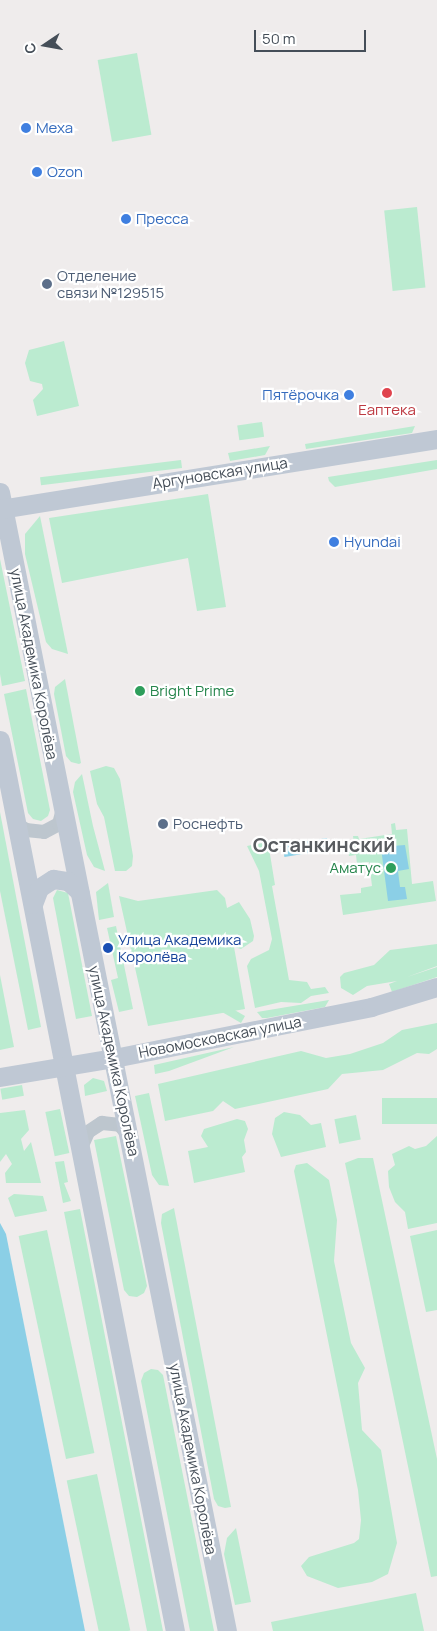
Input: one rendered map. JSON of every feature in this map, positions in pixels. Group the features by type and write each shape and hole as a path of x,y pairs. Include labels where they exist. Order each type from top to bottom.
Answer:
{"main road":[{"name":"Аргуновская улица","path":"1,504 437,439"},
{"name":"улица Академика Королёва","path":"1,504 130,1138 226,1631"},
{"path":"0,740 175,1631"},
{"path":"33,904 39,888 53,879 68,881 80,892"},
{"name":"Новомосковская улица","path":"0,1077 114,1058 371,1007 437,987"}],"street":[{"path":"15,816 18,825 26,830 44,832 59,824 63,807"},
{"path":"81,1148 88,1132 102,1124 120,1125 130,1138"}],"green space":[{"path":"137,53 151,135 112,142 98,60"},
{"path":"417,207 425,288 393,291 384,210"},
{"path":"64,341 79,406 37,416 33,400 43,389 42,384 30,381 25,363 29,350"},
{"path":"262,422 264,437 239,440 237,425"},
{"path":"415,426 412,433 306,449 305,444"},
{"path":"270,446 265,455 230,461 228,453"},
{"path":"181,460 182,468 41,485 40,477"},
{"path":"437,460 437,469 335,487 328,477"},
{"path":"208,494 226,607 197,611 188,558 62,583 49,518"},
{"path":"40,516 68,654 52,649 46,642 25,554 25,534"},
{"path":"0,559 25,681 2,686 0,674"},
{"path":"65,679 81,763 79,764 71,762 66,756 54,694 55,687"},
{"path":"26,689 50,810 48,816 41,821 33,819 28,813 4,694"},
{"path":"106,766 114,768 120,779 133,856 132,866 126,871 115,871 104,817 97,804 90,771"},
{"path":"82,774 105,871 94,867 87,855 73,792 75,782"},
{"path":"0,812 41,1027 28,1030 0,891"},
{"name":"Аматус","path":"395,823 396,830 407,829 412,884 433,881 436,901 343,915 340,895 361,893 361,888 372,886 369,862 357,864 356,855 349,856 348,851 355,850 353,836 358,836 359,839 392,834 391,824"},
{"path":"268,842 275,885 272,886 289,980 307,982 311,989 325,987 329,993 311,996 301,1003 281,1002 255,1008 247,966 251,959 269,950 272,939 259,871 247,846"},
{"path":"108,883 114,917 99,920 96,892"},
{"path":"57,890 68,893 92,1016 76,1019 53,898"},
{"path":"217,890 225,898 227,908 239,902 250,919 254,936 253,941 241,949 234,947 245,1009 148,1026 119,896 138,901"},
{"path":"116,926 133,1009 119,1012 111,980 118,978 107,928"},
{"path":"437,944 437,966 407,977 437,967 437,977 392,992 389,984 397,981 367,986 353,995 341,988 340,977 344,973 374,965 390,950"},
{"path":"160,967 245,1016 241,1023 156,974"},
{"path":"0,975 14,1047 0,1050"},
{"path":"329,1000 325,1007 267,1018 262,1018 257,1012"},
{"path":"437,1023 437,1049 429,1054 417,1053 383,1070 342,1074 328,1089 235,1109 223,1101 213,1111 165,1121 158,1084 301,1051 326,1058 350,1054 383,1043 402,1030"},
{"path":"234,1047 169,1071 155,1074 154,1065"},
{"path":"93,1078 104,1081 107,1091 85,1096 84,1085"},
{"path":"22,1085 24,1096 2,1100 0,1089"},
{"path":"149,1093 169,1186 159,1185 152,1175 135,1096"},
{"path":"382,1098 437,1098 437,1124 382,1124"},
{"path":"60,1109 69,1153 55,1156 45,1112"},
{"path":"25,1110 29,1130 21,1139 24,1151 31,1142 41,1183 6,1183 5,1173 12,1164 6,1154 0,1162 0,1113"},
{"path":"284,1112 300,1115 311,1125 321,1123 326,1147 281,1157 272,1134 275,1118"},
{"path":"356,1115 361,1140 339,1144 334,1119"},
{"path":"237,1119 245,1121 248,1129 244,1140 246,1152 242,1157 245,1172 194,1183 188,1151 208,1147 201,1136 204,1129"},
{"path":"116,1136 147,1286 144,1293 137,1297 129,1296 124,1290 94,1140"},
{"path":"437,1136 437,1223 408,1229 405,1212 395,1202 389,1187 388,1171 395,1165 392,1154 409,1146 415,1149 426,1146"},
{"path":"358,1158 373,1158 437,1459 437,1576 431,1577 345,1163"},
{"path":"64,1161 68,1182 64,1183 71,1201 63,1203 55,1162"},
{"path":"307,1163 329,1180 337,1220 334,1261 351,1343 365,1368 358,1383 362,1430 381,1450 397,1543 388,1574 372,1582 338,1588 307,1576 301,1566 309,1557 354,1543 359,1539 361,1520 358,1490 294,1171 296,1165"},
{"path":"14,1194 43,1196 47,1211 15,1217 8,1198"},
{"path":"174,1208 231,1507 218,1506 214,1499 161,1223 162,1214"},
{"path":"80,1209 163,1631 147,1631 64,1212"},
{"path":"47,1230 94,1453 66,1459 19,1236"},
{"path":"437,1230 437,1310 426,1312 410,1236"},
{"path":"151,1369 158,1370 163,1375 214,1631 190,1631 141,1381 144,1373"},
{"path":"97,1474 130,1631 99,1631 67,1480"},
{"path":"236,1528 251,1602 235,1605 224,1554 227,1538"},
{"path":"416,1593 424,1631 273,1631 271,1622"}],"water":[{"path":"394,837 393,846 405,845 409,869 398,871 400,887 405,887 407,899 388,901 381,848 387,847 385,838"},
{"path":"327,838 329,850 284,857 283,845"},
{"path":"0,1223 6,1234 85,1631 0,1631"}],"place":[{"name":"Меха","path":"26,128"},
{"name":"Ozon","path":"37,172"},
{"name":"Пресса","path":"126,219"},
{"name":"Отделение связи №129515","path":"47,284"},
{"name":"Еаптека","path":"387,393"},
{"name":"Пятёрочка","path":"349,395"},
{"name":"Hyundai","path":"334,542"},
{"name":"Bright Prime","path":"140,691"},
{"name":"Роснефть","path":"163,824"},
{"name":"Аматус","path":"391,868"},
{"name":"Улица Академика Королёва","path":"108,948"}],"district":[{"name":"Останкинский","path":"324,844"}]}
